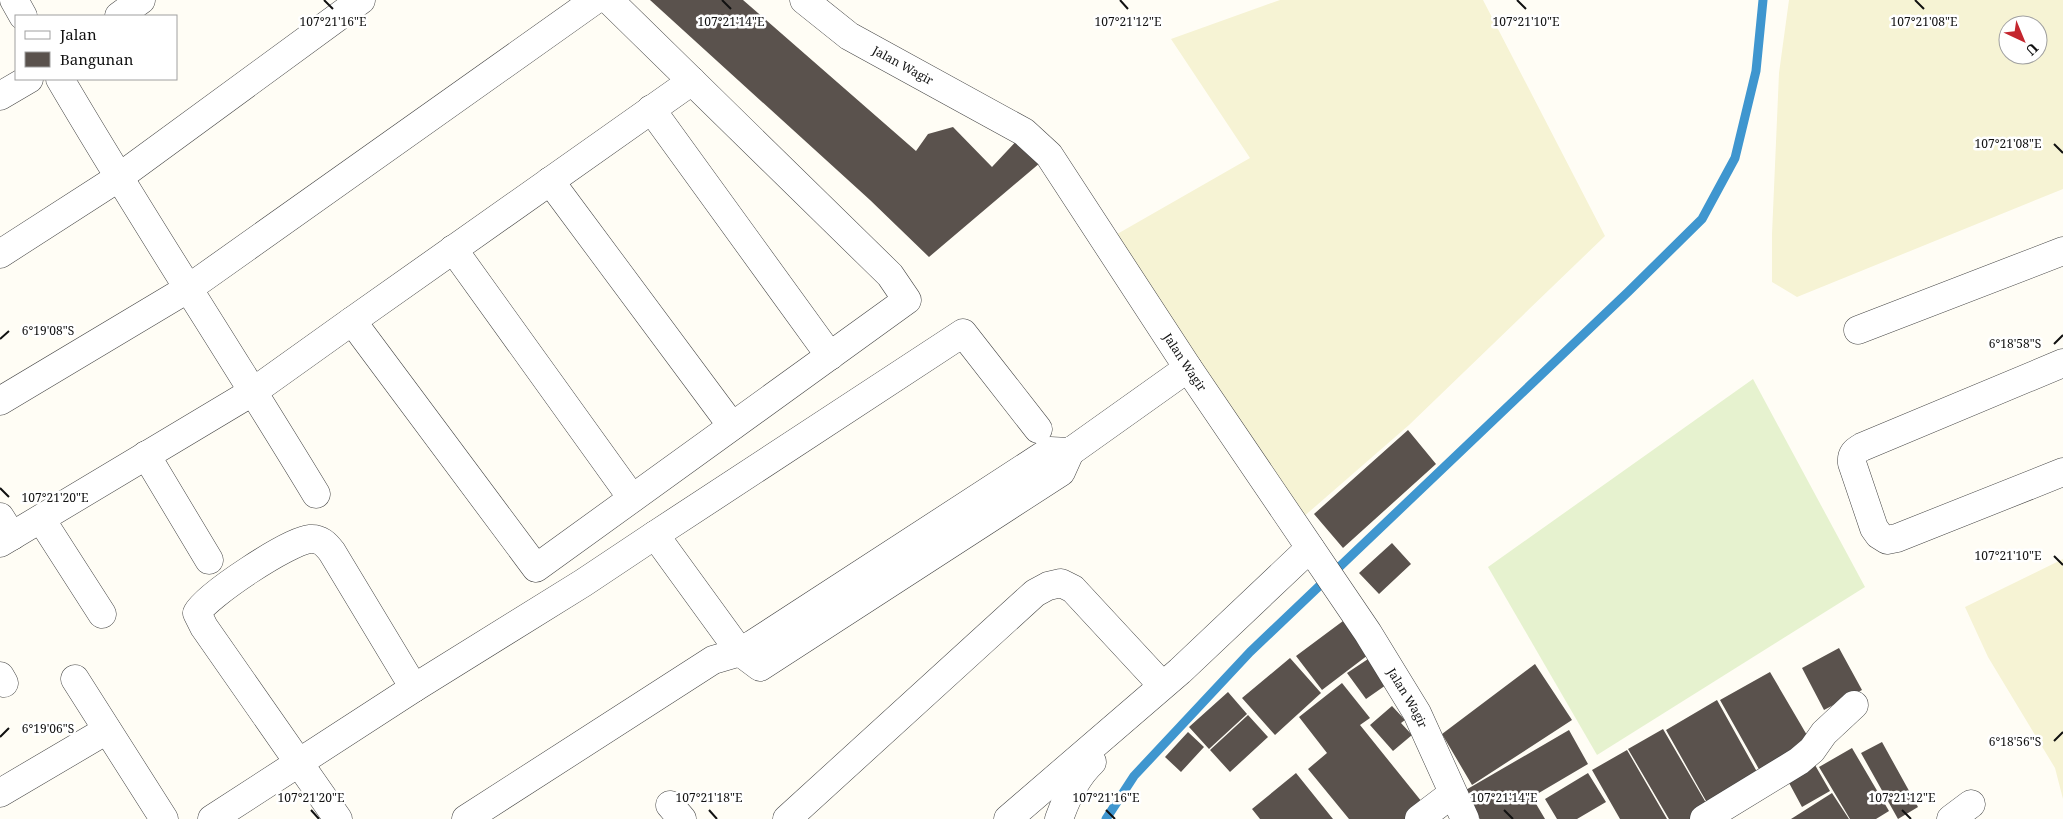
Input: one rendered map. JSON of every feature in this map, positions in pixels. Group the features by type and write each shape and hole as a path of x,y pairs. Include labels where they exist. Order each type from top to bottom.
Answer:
{"street":[{"path":"14,0 22,15"},
{"path":"120,15 141,0"},
{"path":"0,254 118,178 361,0"},
{"path":"0,402 189,288 595,0"},
{"path":"352,321 536,568 907,300 890,275 609,0"},
{"name":"Jalan Wagir","path":"804,0 849,36 1024,132 1049,155 1188,368 1368,633 1417,713 1452,794 1465,819"},
{"path":"0,96 27,80"},
{"path":"61,80 118,178 254,391 316,494"},
{"path":"4,532 41,518 254,391 692,81"},
{"path":"651,110 830,356"},
{"path":"550,181 732,426"},
{"path":"453,249 632,498"},
{"path":"1858,330 2063,251"},
{"path":"212,819 414,688 575,588 963,333 1038,429"},
{"path":"2063,363 1862,447 1854,452 1851,457 1874,528 1879,535 1887,540 1897,538 2063,472"},
{"path":"466,819 713,660 740,652 1050,451 1070,452 1188,368"},
{"path":"146,456 209,560"},
{"path":"41,518 102,614"},
{"path":"655,535 740,652"},
{"path":"338,819 298,765 197,613 205,602 219,590 296,542 312,538 323,541 332,552 414,688"},
{"path":"1008,819 1313,553"},
{"path":"787,819 1035,594 1048,586 1061,583 1073,589 1171,678"},
{"path":"1059,819 1065,802 1085,768 1159,695 1171,678"},
{"path":"75,679 164,819"},
{"path":"1704,819 1799,761 1812,750 1824,733 1854,705"},
{"path":"0,793 107,730"},
{"path":"1419,819 1452,794"}],"shaded area":[{"path":"1280,0 1483,0 1605,236 1409,425 1294,525 1105,241 1250,158 1171,39"},
{"path":"1789,0 2063,0 2063,189 1797,297 1772,282 1772,234 1779,73"},
{"path":"2063,559 2063,799 2055,768 1988,657 1965,607"}],"green space":[{"path":"1753,379 1865,587 1597,755 1488,567"}],"building":[{"path":"650,0 743,0 916,151 928,134 953,127 992,167 1023,134 1047,157 929,257 870,200"},
{"path":"1408,430 1436,464 1343,548 1314,514"},
{"path":"1392,543 1411,564 1379,594 1359,573"},
{"path":"1343,621 1368,655 1322,690 1296,656"},
{"path":"1839,648 1862,690 1824,710 1802,668"},
{"path":"1290,658 1321,693 1275,735 1242,698"},
{"path":"1368,659 1386,685 1366,699 1347,673"},
{"path":"1535,664 1572,720 1472,785 1442,734"},
{"path":"1770,672 1811,742 1760,771 1720,700"},
{"path":"1342,683 1370,718 1360,725 1426,807 1411,819 1349,819 1308,769 1327,753 1299,717"},
{"path":"1228,692 1247,714 1209,749 1189,727"},
{"path":"1717,700 1761,779 1710,808 1666,730"},
{"path":"1392,706 1405,720 1401,723 1412,735 1393,751 1370,725"},
{"path":"1248,715 1268,737 1230,772 1210,750"},
{"path":"1663,729 1709,808 1690,819 1669,819 1628,749"},
{"path":"1569,730 1588,764 1532,797 1545,819 1480,819 1464,791"},
{"path":"1188,732 1204,747 1181,772 1165,757"},
{"path":"1882,742 1918,807 1898,819 1861,753"},
{"path":"1852,748 1889,811 1876,819 1850,819 1819,767"},
{"path":"1627,750 1667,819 1620,819 1592,770"},
{"path":"1815,765 1830,791 1802,807 1788,781"},
{"path":"1296,773 1333,819 1260,819 1252,809"},
{"path":"1588,773 1606,802 1577,819 1557,819 1545,799"},
{"path":"1832,793 1849,819 1791,819"}],"waterway":[{"path":"1106,819 1134,776 1250,652 1628,292 1702,219 1735,158 1756,71 1763,0"}]}
